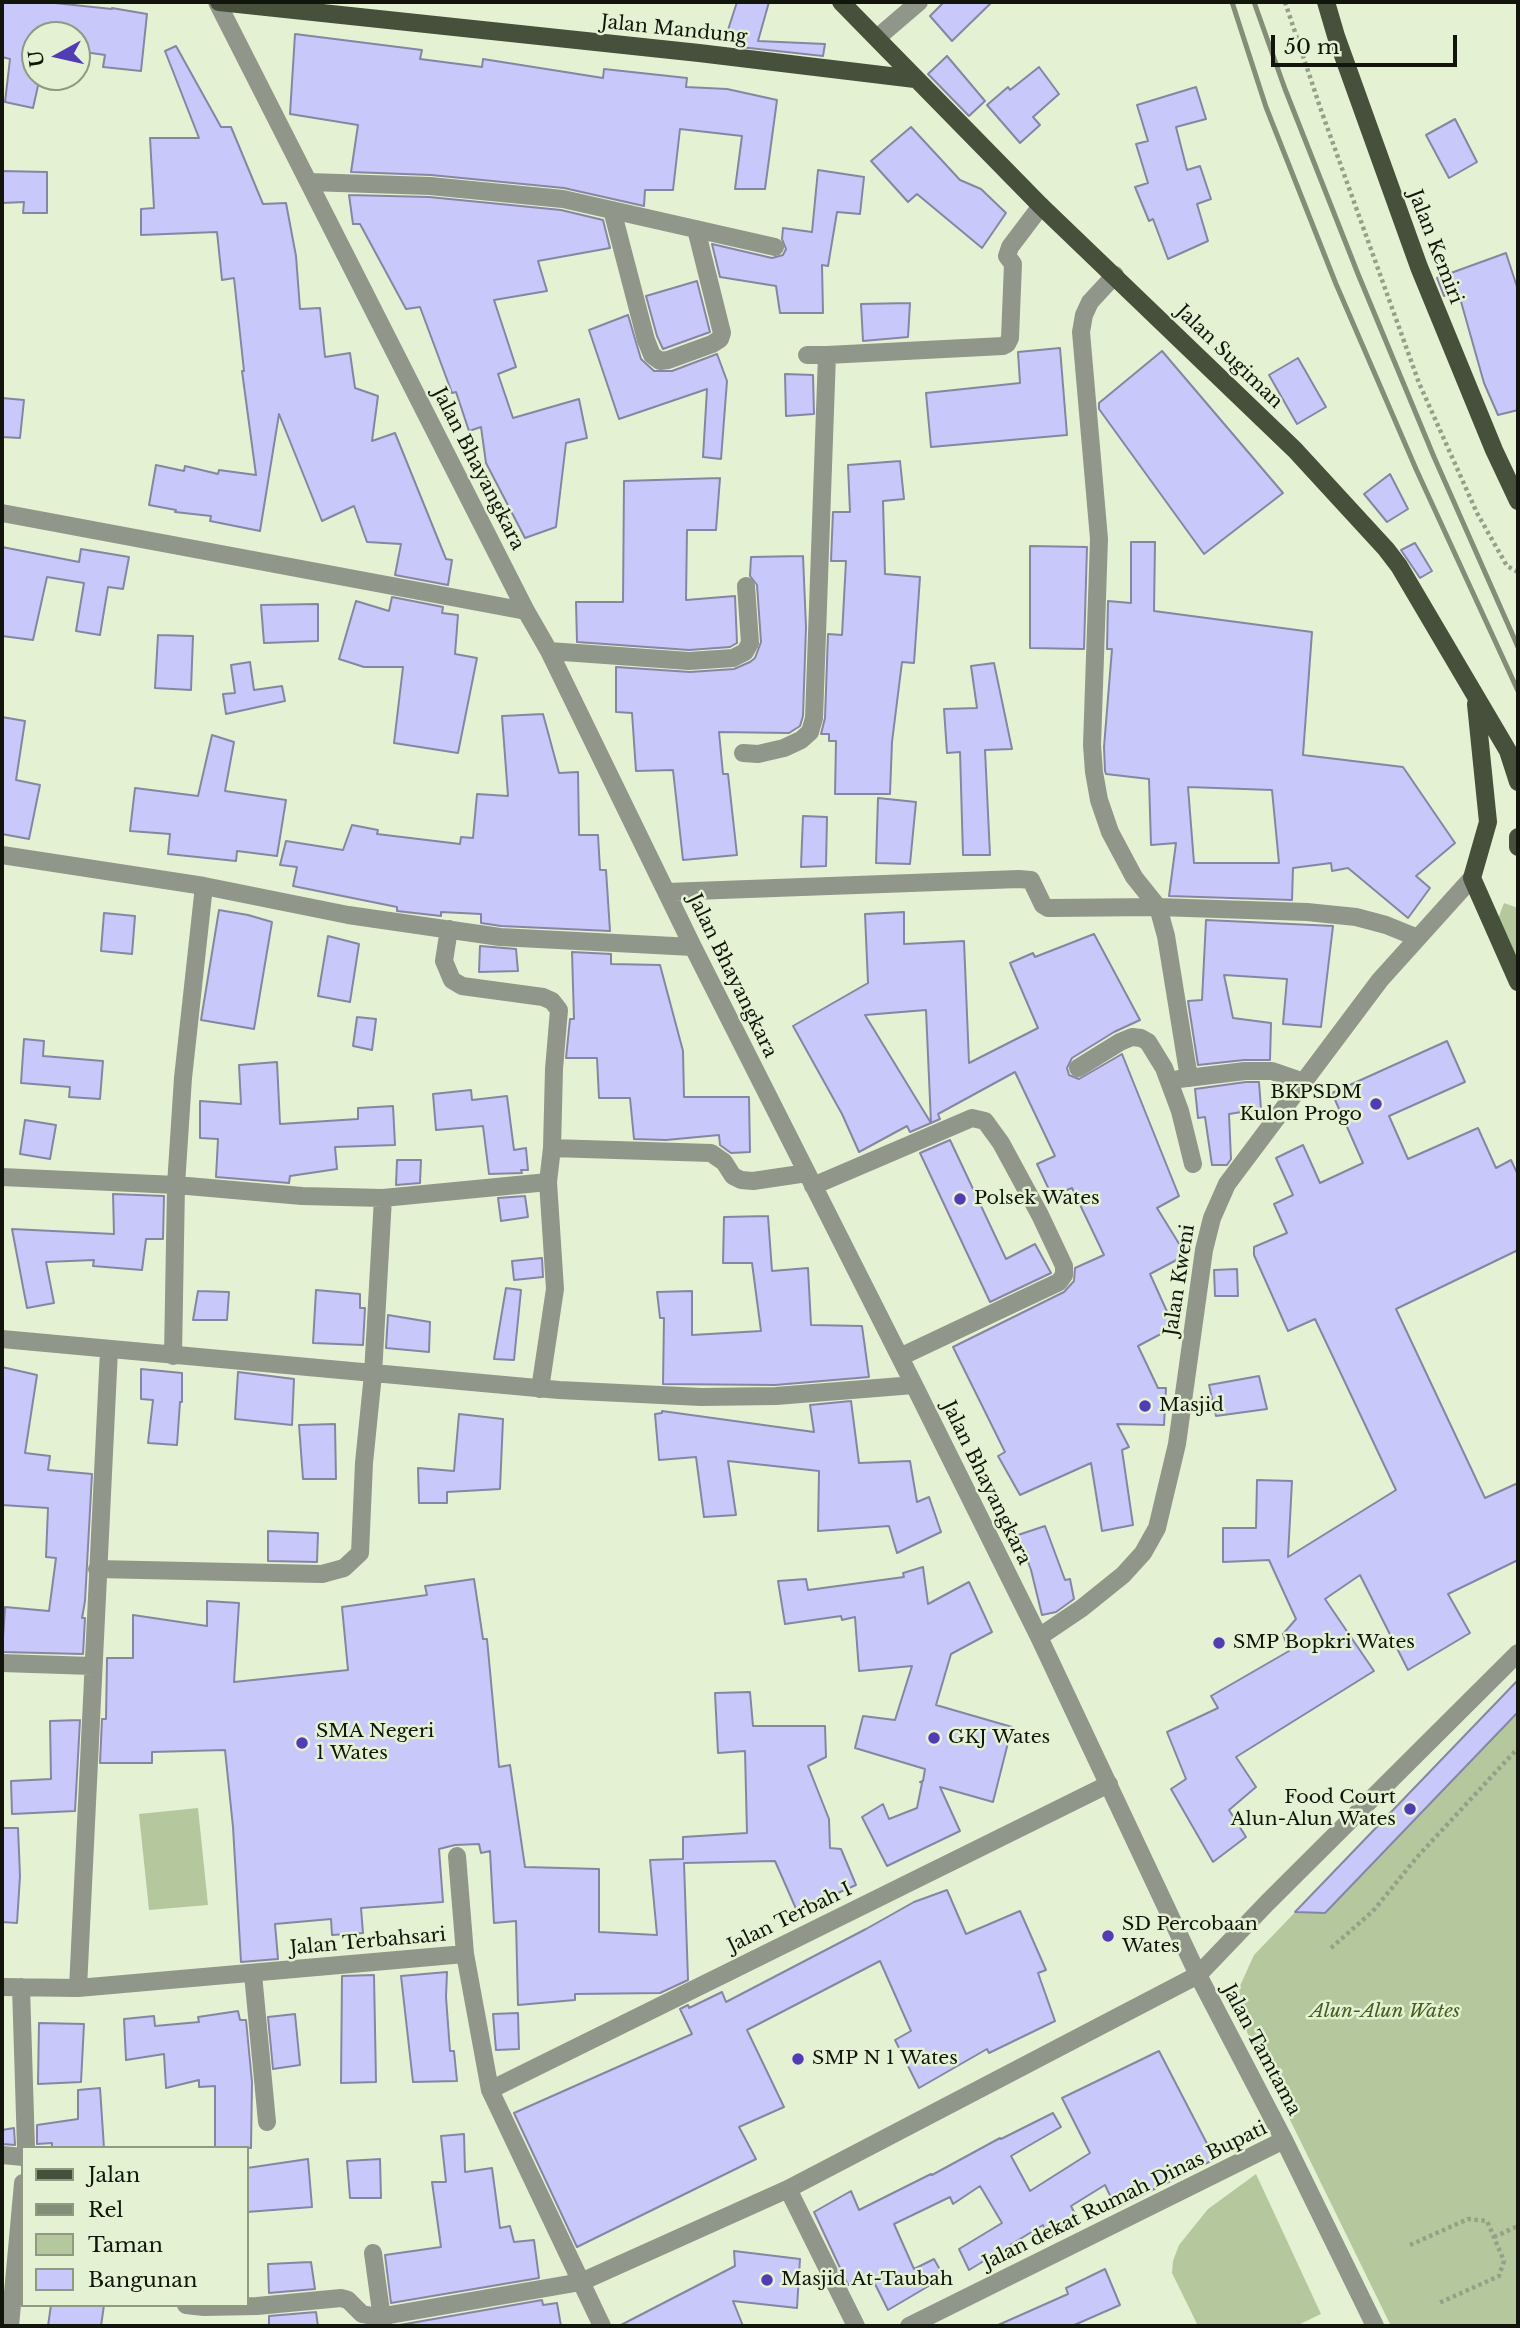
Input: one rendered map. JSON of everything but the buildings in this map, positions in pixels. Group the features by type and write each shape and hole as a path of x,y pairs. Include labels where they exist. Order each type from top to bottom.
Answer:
{"main road":[{"name":"Jalan Mandung","path":"218,2 915,79"},
{"name":"Jalan Sugiman","path":"841,2 1041,206 1295,450 1386,549 1399,566 1508,751 1518,782"},
{"name":"Jalan Kemiri","path":"1326,2 1419,267 1494,450 1518,501"},
{"path":"1476,697 1488,822 1472,878 1518,982"},
{"path":"1518,837 1518,847"}],"street":[{"name":"Jalan Bhayangkara","path":"218,2 526,611 549,651 693,947 914,1385 1039,1637 1198,1975"},
{"path":"877,38 919,2"},
{"path":"309,182 430,186 563,199 775,247"},
{"path":"807,355 1007,344 1010,338 1013,264 1009,253 1041,206"},
{"path":"612,210 646,340 652,355 660,361 712,344 720,339 722,333 696,229"},
{"path":"1115,275 1090,302 1081,332 1099,539 1092,745 1099,800 1110,832 1134,877 1158,908 1166,936 1189,1078"},
{"path":"743,753 758,754 784,748 801,740 810,732 814,718 827,355"},
{"path":"2,513 526,611"},
{"path":"549,651 689,661 733,658 745,652 750,643 746,586"},
{"path":"2,855 204,886 348,915 500,937 693,947"},
{"name":"Jalan Kweni","path":"1039,1637 1124,1575 1143,1553 1157,1528 1177,1444 1204,1250 1212,1218 1227,1184 1380,980 1472,878"},
{"path":"667,892 1019,879 1031,880 1043,905 1048,908 1307,912 1356,917 1418,938"},
{"path":"173,1356 176,1185 183,1078 204,886"},
{"path":"449,929 444,961 452,980 462,986 543,997 552,1001 559,1010 548,1182 555,1289 540,1389"},
{"path":"1078,1068 1120,1042 1132,1038 1141,1038 1148,1042 1169,1080 1181,1111 1193,1164"},
{"path":"1169,1080 1245,1071 1272,1071 1304,1082"},
{"path":"552,1148 711,1153 724,1162 733,1176 741,1180 810,1180 972,1118 985,1121 1001,1143 1040,1215 1065,1266 1064,1275 1059,1282 900,1357"},
{"path":"2,1177 176,1185 302,1196 383,1198 548,1182"},
{"path":"97,1569 322,1574 336,1571 354,1561 360,1553 383,1198"},
{"path":"2,1339 540,1389 701,1397 914,1385"},
{"path":"78,1988 108,1350"},
{"name":"Jalan Tamtama","path":"1375,2326 1284,2140 1198,1975 1518,1653"},
{"path":"2,1662 92,1666"},
{"name":"Jalan Terbah I","path":"490,2090 1109,1784"},
{"path":"457,1856 466,1954"},
{"name":"Jalan Terbahsari","path":"2,1987 78,1988 466,1954 490,2090 602,2326"},
{"path":"253,1974 267,2122"},
{"path":"248,2306 341,2298 348,2300 367,2316 382,2321 581,2282 788,2189 1198,1975"},
{"path":"21,1987 26,2146"},
{"name":"Jalan dekat Rumah Dinas Bupati","path":"909,2326 1284,2140"},
{"path":"2,2155 21,2157"},
{"path":"788,2189 856,2326"},
{"path":"10,2326 13,2266 21,2200"},
{"path":"373,2253 382,2321"}],"path":[{"path":"1284,2 1419,383 1477,513 1507,566 1518,572"},
{"path":"1331,1948 1373,1911 1418,1856 1518,1748"},
{"path":"1410,2245 1473,2218 1487,2221 1504,2261 1499,2276 1439,2303"},
{"path":"1494,2237 1518,2225"}],"green space":[{"path":"1504,903 1518,908 1518,963 1498,919"},
{"name":"Alun-Alun Wates","path":"1518,1680 1518,2326 1391,2326 1245,2028 1239,1988 1254,1955"},
{"path":"198,1808 208,1905 149,1910 139,1814"},
{"path":"1256,2174 1321,2314 1296,2326 1198,2326 1172,2273 1179,2245 1208,2209"}],"railway":[{"path":"1232,2 1266,107 1336,284 1416,469 1518,691"},
{"path":"1254,2 1285,89 1358,274 1434,457 1518,647"}],"place":[{"name":"BKPSDM Kulon Progo","path":"1376,1104"},
{"name":"Polsek Wates","path":"960,1199"},
{"name":"Masjid","path":"1145,1406"},
{"name":"SMP Bopkri Wates","path":"1219,1643"},
{"name":"GKJ Wates","path":"934,1738"},
{"name":"SMA Negeri 1 Wates","path":"302,1743"},
{"name":"Food Court Alun-Alun Wates","path":"1410,1809"},
{"name":"SD Percobaan Wates","path":"1108,1936"},
{"name":"SMP N 1 Wates","path":"798,2059"},
{"name":"Masjid At-Taubah","path":"767,2280"}]}
